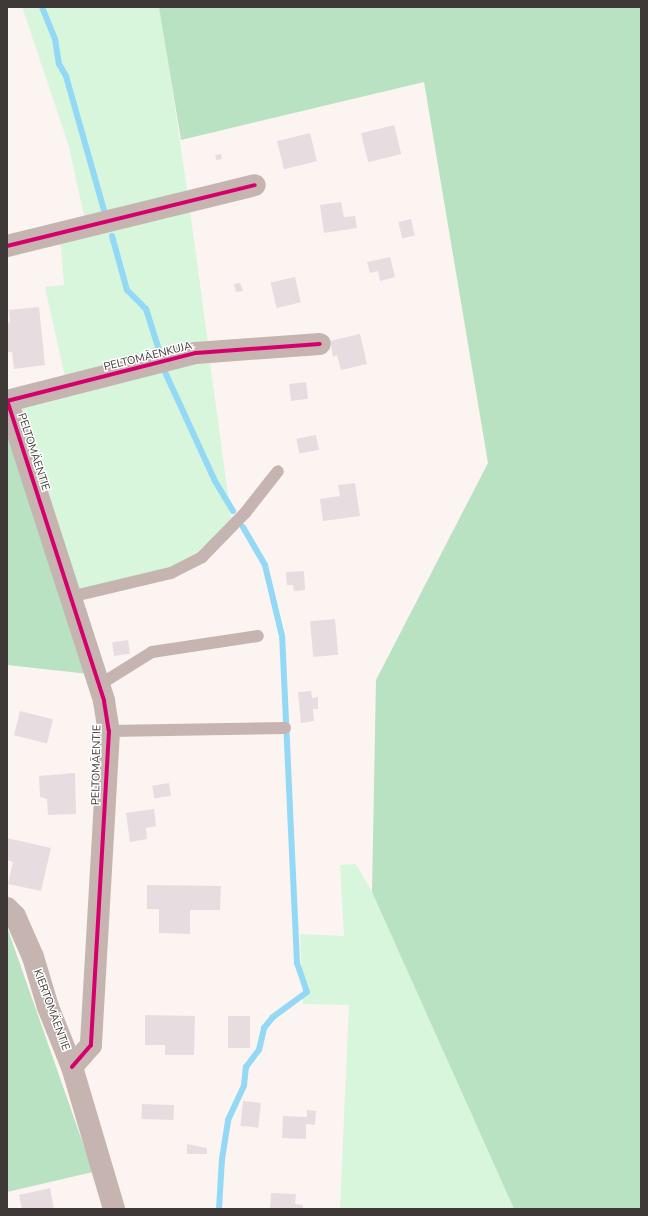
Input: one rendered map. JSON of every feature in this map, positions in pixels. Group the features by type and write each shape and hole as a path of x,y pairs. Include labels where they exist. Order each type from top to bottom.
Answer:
{"street":[{"path":"7,246 255,185"},
{"name":"PELTOMÄENKUJA","path":"7,401 196,354 320,344"},
{"name":"PELTOMÄENTIE","path":"7,401 99,685 109,732 91,1045 72,1066"},
{"name":"KIERTOMÄENTIE","path":"7,908 15,916 33,957 48,1007 72,1066 114,1209"}],"lane":[{"path":"70,597 171,573 202,558 245,513 278,471"},
{"path":"99,685 152,652 258,636"},
{"path":"109,732 285,728"}],"green space":[{"path":"22,7 160,7 188,196 85,220 68,143"},
{"path":"159,7 641,7 641,1209 514,1209 372,892 376,680 488,463 424,82 181,140"},
{"path":"190,210 208,344 65,377 45,287 64,285 60,238"},
{"path":"196,361 210,362 232,524 198,552 170,567 75,591 17,405"},
{"path":"7,416 89,674 7,665"},
{"path":"356,864 372,892 514,1209 340,1209 349,1005 303,1004 300,934 344,936 340,865"},
{"path":"7,927 93,1172 7,1192"}],"building":[{"path":"394,125 401,154 368,162 361,133"},
{"path":"310,133 317,161 284,169 277,141"},
{"path":"221,154 222,159 216,160 215,155"},
{"path":"341,202 344,217 355,216 357,228 324,233 320,205"},
{"path":"411,219 415,236 402,238 398,222"},
{"path":"390,257 395,277 380,281 378,271 370,273 367,262"},
{"path":"295,277 301,302 276,308 271,283"},
{"path":"240,283 243,291 236,292 234,284"},
{"path":"39,307 45,365 14,369 12,352 7,352 8,323 10,322 9,310"},
{"path":"360,334 367,364 341,370 337,355 333,357 330,341"},
{"path":"306,382 308,399 291,401 289,384"},
{"path":"316,435 319,450 299,454 296,439"},
{"path":"355,483 360,516 323,521 320,499 340,496 338,485"},
{"path":"304,571 305,590 294,591 293,585 287,585 286,572"},
{"path":"335,619 338,655 313,657 310,621"},
{"path":"128,640 130,654 114,656 112,642"},
{"path":"311,691 312,698 318,697 318,709 313,709 314,721 301,723 298,692"},
{"path":"20,711 53,719 47,743 14,735"},
{"path":"75,773 76,814 48,815 47,799 40,797 39,776"},
{"path":"169,783 171,796 154,798 152,786"},
{"path":"154,809 156,826 146,828 147,839 130,842 126,813"},
{"path":"7,838 51,848 41,891 8,884 13,862 7,860"},
{"path":"147,885 221,886 220,910 190,910 190,934 159,933 159,909 147,909"},
{"path":"145,1015 195,1016 194,1055 165,1055 165,1045 145,1045"},
{"path":"228,1016 250,1016 250,1048 228,1048"},
{"path":"243,1101 261,1103 258,1128 240,1126"},
{"path":"142,1104 174,1105 173,1120 141,1119"},
{"path":"307,1110 316,1111 315,1125 306,1124 306,1139 282,1138 283,1116 307,1117"},
{"path":"187,1144 207,1148 207,1154 187,1154"},
{"path":"50,1188 54,1209 22,1209 19,1195"},
{"path":"271,1193 296,1194 295,1204 303,1205 303,1209 270,1209"}],"waterway":[{"path":"42,7 55,39 59,64 66,76 105,214"},
{"path":"112,236 127,290 146,309 159,350"},
{"path":"165,372 215,481 233,511"},
{"path":"219,1209 222,1159 228,1120 244,1085 246,1067 259,1050 264,1028 273,1017 307,992 297,963 282,636 265,565 243,527"}],"cycle path":[{"path":"7,246 255,185"},
{"path":"7,401 196,353 320,344"},
{"path":"7,400 104,701 109,731 91,1045 72,1067"}]}
